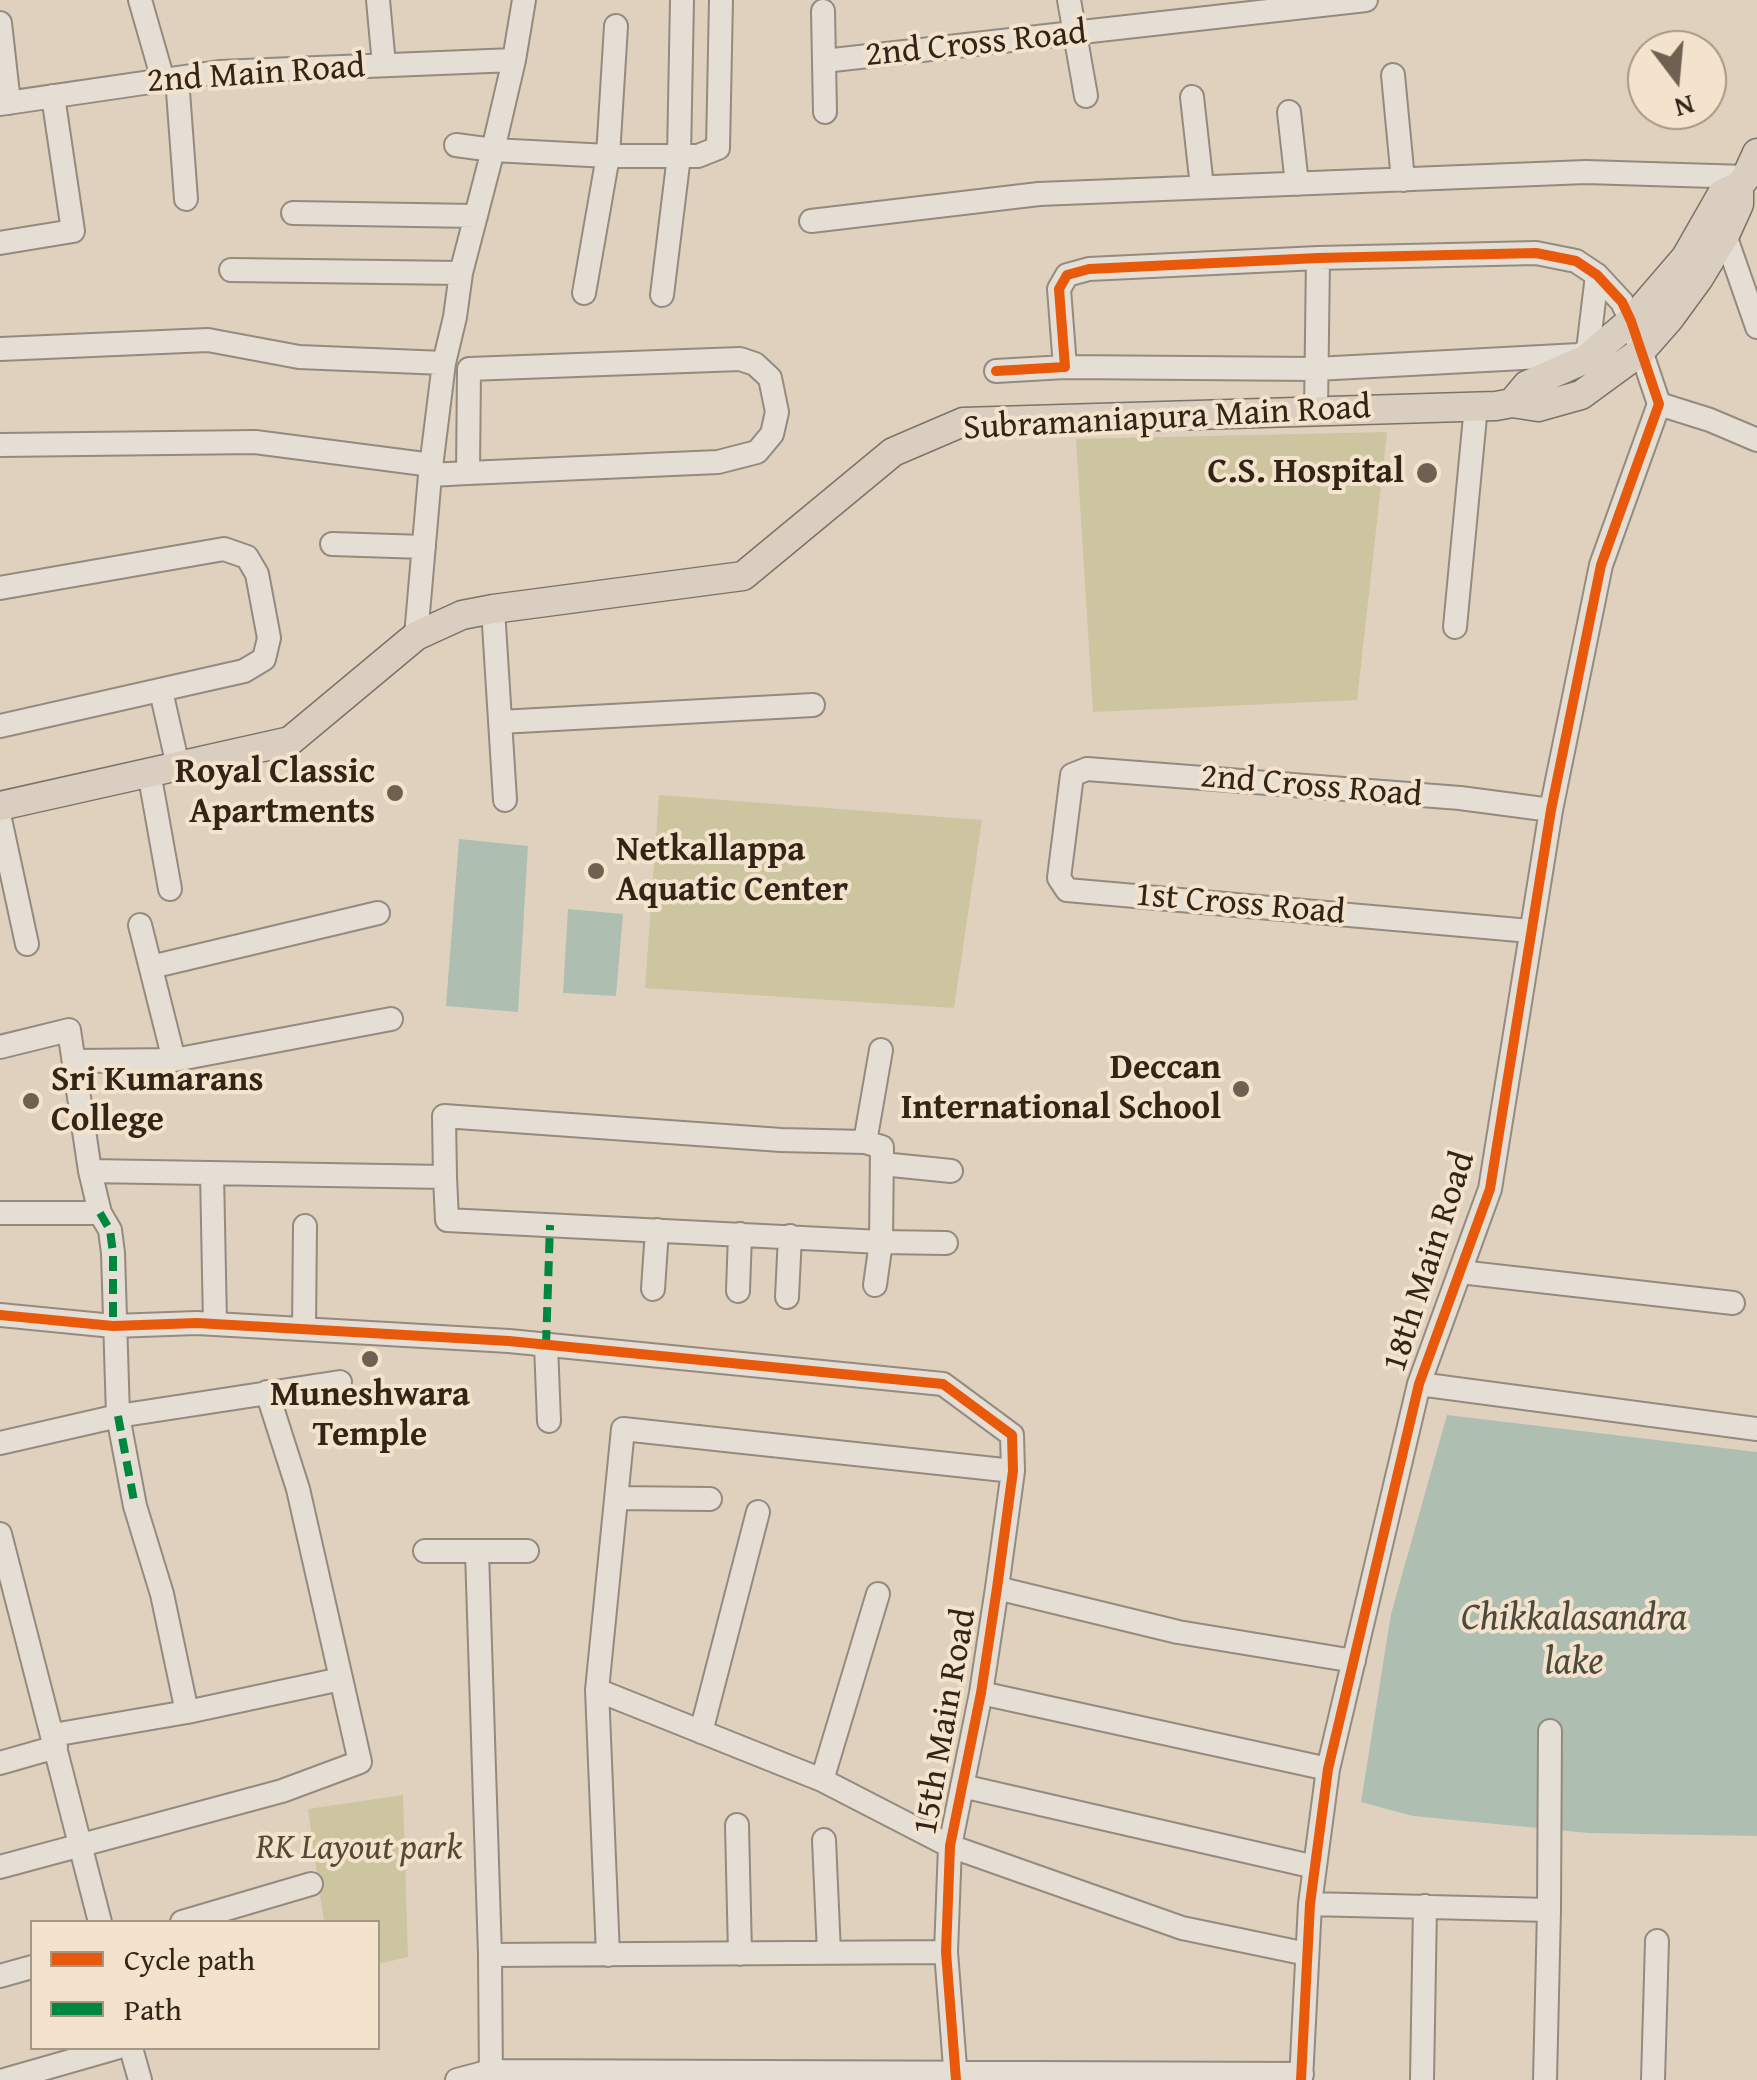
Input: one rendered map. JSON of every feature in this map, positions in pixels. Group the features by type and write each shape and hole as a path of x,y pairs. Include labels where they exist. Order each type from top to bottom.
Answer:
{"main road":[{"name":"Subramaniapura Main Road","path":"0,806 290,741 416,636 462,615 743,576 893,452 963,422 1496,406 1512,402 1538,407 1581,395 1640,352 1700,278 1748,185"},
{"path":"1512,402 1527,384 1586,359 1631,321 1686,257 1722,194 1748,185"}],"street":[{"path":"140,0 170,79 186,200"},
{"path":"378,0 384,65"},
{"path":"416,636 444,364 461,273 514,60 524,0"},
{"path":"662,295 679,156 682,0"},
{"path":"456,146 608,156 698,156 718,148 720,0"},
{"path":"1069,0 1086,96"},
{"name":"2nd Cross Road","path":"824,61 1366,0"},
{"path":"822,11 825,112"},
{"path":"0,23 4,104"},
{"path":"584,293 608,156 616,26"},
{"name":"2nd Main Road","path":"4,104 219,72 514,60"},
{"path":"1393,75 1402,180"},
{"path":"0,243 73,231 53,96"},
{"path":"1192,97 1202,188"},
{"path":"1289,112 1296,184"},
{"path":"811,222 1039,194 1586,172 1748,185"},
{"path":"293,214 476,216"},
{"path":"1725,235 1757,327"},
{"path":"1065,367 1059,290 1067,275 1089,268 1536,253 1576,261 1597,274 1622,302 1659,404 1757,440"},
{"path":"1316,411 1318,258"},
{"path":"232,270 461,273"},
{"path":"996,371 1065,367 1316,369 1579,355 1588,350 1597,274"},
{"path":"0,349 208,340 299,357 444,364"},
{"path":"0,445 255,442 468,474 718,462 757,452 772,434 776,412 770,378 755,364 740,359 469,369 468,474"},
{"name":"18th Main Road","path":"1301,2077 1310,1904 1328,1769 1419,1384 1490,1189 1530,930 1601,566 1659,404"},
{"path":"1455,627 1476,406"},
{"path":"332,544 424,547"},
{"path":"0,588 224,549 247,557 257,574 269,638 264,660 244,671 0,726"},
{"path":"494,608 505,800"},
{"path":"161,691 178,766"},
{"path":"500,722 813,705"},
{"name":"2nd Cross Road","path":"1072,775 1086,768 1460,798 1552,810"},
{"path":"150,772 170,889"},
{"name":"1st Cross Road","path":"1072,775 1059,878 1067,890 1530,930"},
{"path":"0,819 27,944"},
{"path":"151,968 378,912"},
{"path":"140,924 174,1060"},
{"path":"74,1061 174,1060 391,1020"},
{"path":"0,1047 69,1030 90,1171 100,1213 110,1230 113,1253 118,1416 135,1506 162,1594 187,1712"},
{"path":"865,1142 880,1050"},
{"path":"875,1285 881,1242 882,1147 865,1142 781,1140 444,1116 447,1220 881,1242 946,1243"},
{"path":"882,1164 951,1170"},
{"path":"90,1171 445,1177"},
{"path":"212,1173 215,1324"},
{"path":"0,1214 100,1213"},
{"path":"304,1329 305,1226"},
{"path":"653,1289 657,1230"},
{"path":"738,1291 740,1234"},
{"path":"787,1298 790,1236"},
{"path":"1460,1272 1733,1303"},
{"path":"0,1315 113,1326 215,1324 546,1345 549,1421"},
{"name":"15th Main Road","path":"546,1345 944,1384 1012,1435 1013,1470 998,1588 950,1846 946,1952 956,2076"},
{"path":"0,1442 118,1416 340,1382"},
{"path":"1419,1384 1757,1429"},
{"path":"0,1867 282,1791 360,1762 298,1489 268,1392"},
{"path":"608,1955 597,1690 623,1430 1013,1470"},
{"path":"617,1498 710,1499"},
{"path":"701,1732 758,1512"},
{"path":"0,1534 4,1566 100,1920"},
{"path":"426,1551 526,1551"},
{"path":"477,1552 491,2075"},
{"path":"998,1588 1178,1632 1354,1661"},
{"path":"822,1780 878,1594"},
{"path":"0,1764 54,1741 341,1680"},
{"path":"597,1690 822,1780 950,1846 1182,1928 1307,1954"},
{"path":"981,1693 1328,1769"},
{"path":"1545,2080 1550,1731"},
{"path":"962,1786 1315,1866"},
{"path":"737,1826 740,1954"},
{"path":"824,1840 829,1953"},
{"path":"189,1920 311,1884"},
{"path":"1310,1904 1549,1910"},
{"path":"1422,2080 1425,1906"},
{"path":"1652,2080 1657,1941"},
{"path":"490,1956 946,1952"},
{"path":"0,1976 30,1968"},
{"path":"4,2080 109,2050"},
{"path":"132,2050 140,2080"},
{"path":"457,2080 491,2075 1301,2077"}],"green space":[{"path":"1387,432 1357,700 1093,712 1076,439"},
{"path":"659,795 982,820 954,1008 645,988"},
{"name":"RK Layout park","path":"403,1795 408,1957 380,1964 380,1920 324,1920 308,1809"}],"water":[{"path":"459,839 528,846 518,1012 446,1006"},
{"path":"568,909 623,914 616,996 563,993"},
{"name":"Chikkalasandra lake","path":"1447,1415 1757,1452 1757,1836 1589,1833 1413,1816 1361,1802 1391,1614"}],"marked path":[{"path":"100,1213 110,1230 113,1253 113,1326"},
{"path":"546,1345 550,1225"},
{"path":"118,1416 135,1506"}],"cycle path":[{"path":"996,371 1065,367 1059,289 1067,275 1089,269 1536,253 1576,261 1597,275 1622,302 1659,404 1601,565 1551,810 1490,1189 1419,1384 1328,1769 1310,1904 1301,2080"},
{"path":"0,1315 113,1326 197,1323 509,1341 943,1384 1012,1435 1013,1471 997,1588 981,1693 950,1846 946,1952 956,2080"}],"place":[{"name":"C.S. Hospital","path":"1427,473"},
{"name":"Royal Classic Apartments","path":"395,793"},
{"name":"Netkallappa Aquatic Center","path":"596,871"},
{"name":"Deccan International School","path":"1241,1089"},
{"name":"Sri Kumarans College","path":"31,1101"},
{"name":"Muneshwara Temple","path":"370,1359"}]}
